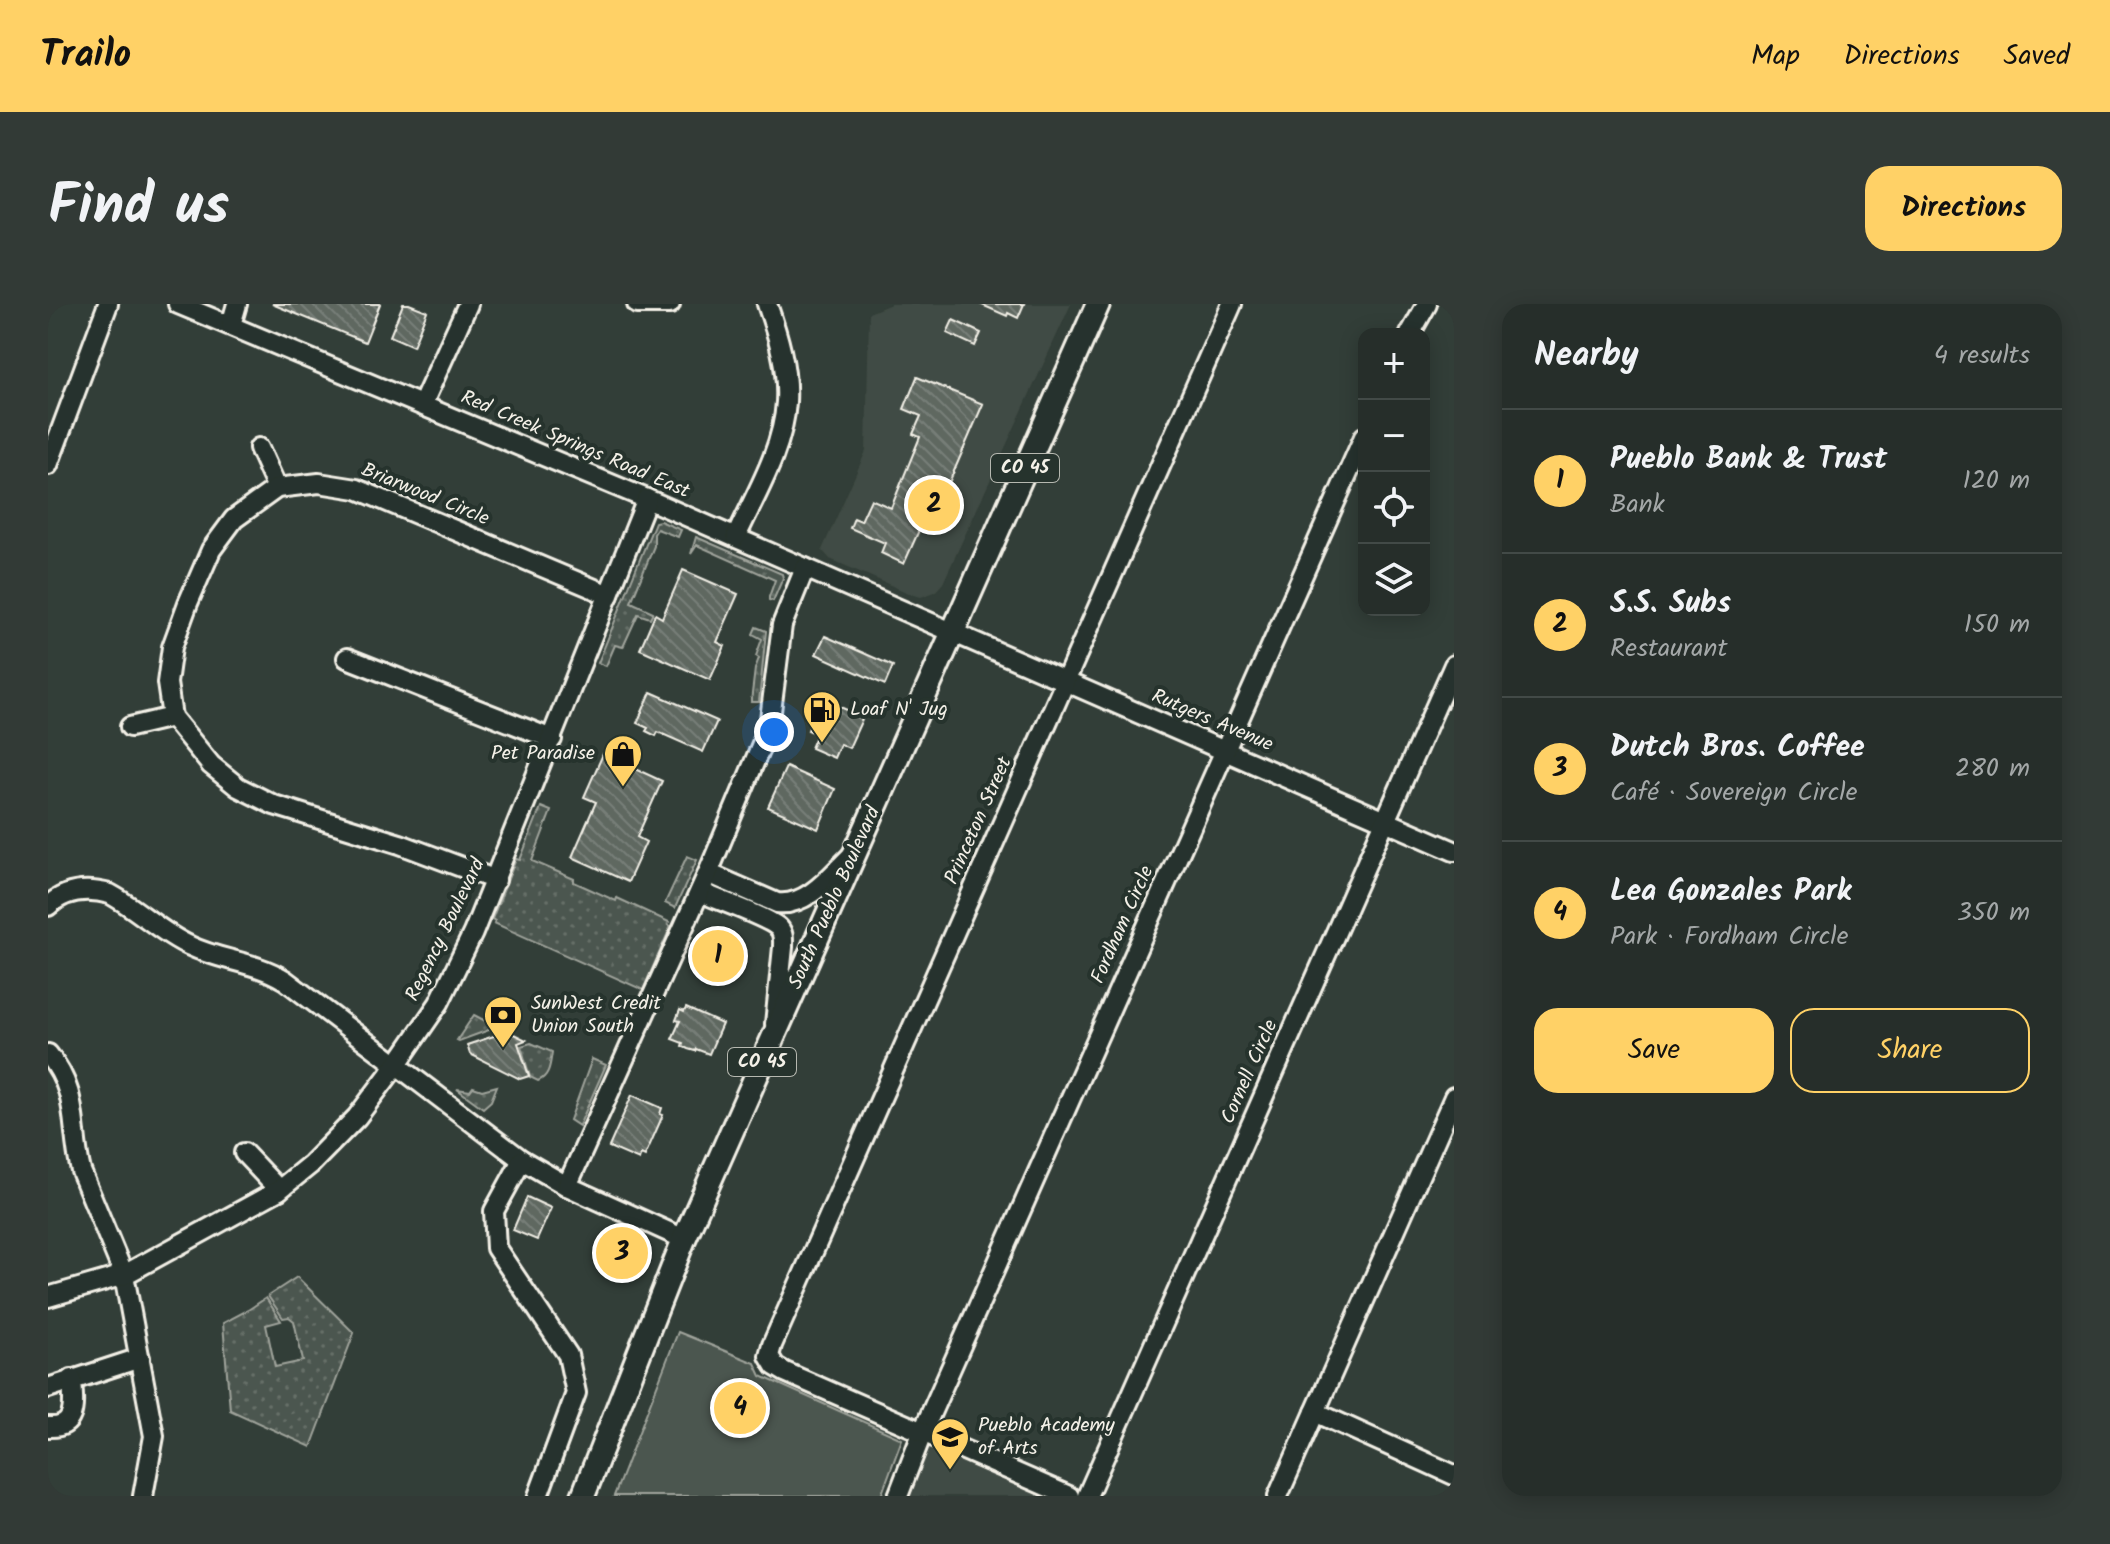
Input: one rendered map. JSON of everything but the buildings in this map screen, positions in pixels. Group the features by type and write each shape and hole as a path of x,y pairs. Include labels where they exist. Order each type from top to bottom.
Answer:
{"main road":[{"name":"South Pueblo Boulevard","path":"583,1496 684,1239 1098,304"}],"street":[{"path":"50,455 108,304"},
{"name":"Red Creek Springs Road East","path":"178,304 647,499 952,633"},
{"path":"231,325 237,304"},
{"path":"422,405 468,304"},
{"path":"637,304 670,304"},
{"path":"736,537 771,460 781,432 786,403 780,345 767,304"},
{"name":"Princeton Street","path":"923,1431 785,1372 775,1366 769,1356 772,1345 1232,304"},
{"path":"1413,328 1427,304"},
{"path":"259,448 277,488"},
{"name":"Fordham Circle","path":"898,1496 923,1431 1358,451"},
{"name":"Briarwood Circle","path":"172,717 167,683 172,647 211,550 234,519 277,488 319,483 357,489 609,595"},
{"name":"Regency Boulevard","path":"48,1297 124,1275 279,1190 311,1164 357,1117 397,1064 439,1003 473,933 647,499"},
{"path":"567,1186 700,892 769,727 782,625 805,568"},
{"name":"Rutgers Avenue","path":"952,633 1454,851"},
{"path":"347,658 552,739"},
{"name":"Cornell Circle","path":"1087,1496 1454,665"},
{"path":"130,727 172,717 211,765 238,787 274,805 400,844 496,880"},
{"path":"708,873 777,903 795,903 815,890 856,852"},
{"path":"48,906 73,891 110,894 195,949 269,970 522,1160 567,1186 684,1239"},
{"path":"700,892 769,921 781,930 784,936 774,1036"},
{"path":"48,1054 67,1084 81,1171 124,1275 154,1436 143,1496"},
{"path":"1278,1496 1454,1097"},
{"path":"244,1153 279,1190"},
{"path":"522,1160 494,1211 496,1248 568,1355 576,1393 538,1496"},
{"path":"48,1388 140,1358"},
{"path":"48,1427 59,1428 69,1420 74,1408 72,1379"},
{"path":"1315,1412 1454,1475"},
{"path":"923,1431 1069,1496"}],"shaded area":[{"path":"891,304 1071,304 943,583 935,592 921,597 830,559 822,550 866,451 869,313"},
{"path":"660,521 681,530 678,537 657,529 654,546 631,602 653,612 650,618 638,614 623,647 615,645 606,666 598,663 655,522"},
{"path":"696,537 782,574 773,601 769,597 775,580 697,545 691,554"},
{"path":"756,627 766,631 759,702 751,702 759,658 756,656 762,639 753,634"},
{"path":"541,807 551,811 532,861 669,922 671,926 643,990 494,923 492,919 516,859 520,860"},
{"path":"687,856 697,860 675,908 665,903"},
{"path":"474,1015 497,1027 457,1040"},
{"path":"531,1043 552,1052 547,1073 538,1081 530,1077 521,1046"},
{"path":"592,1059 606,1065 579,1126 570,1120"},
{"path":"497,1086 491,1101 483,1108 457,1089 470,1091 473,1087 482,1090"},
{"path":"297,1277 354,1333 311,1447 230,1410 223,1323 266,1298 281,1321 266,1325 275,1367 303,1361 294,1321 289,1317 283,1318 268,1296"},
{"path":"678,1332 755,1363 761,1376 902,1439 881,1496 614,1496"},
{"name":"Pueblo Academy of Arts","path":"926,1445 1039,1496 907,1496"}],"place":[{"name":"S.S. Subs","path":"934,505"},
{"name":"Loaf N' Jug","path":"822,744"},
{"name":"Pet Paradise","path":"623,788"},
{"name":"Pueblo Bank & Trust","path":"718,956"},
{"name":"SunWest Credit Union South","path":"503,1049"},
{"name":"Dutch Bros. Coffee","path":"622,1253"},
{"name":"Lea Gonzales Park","path":"740,1408"},
{"name":"Pueblo Academy of Arts","path":"950,1471"}]}
